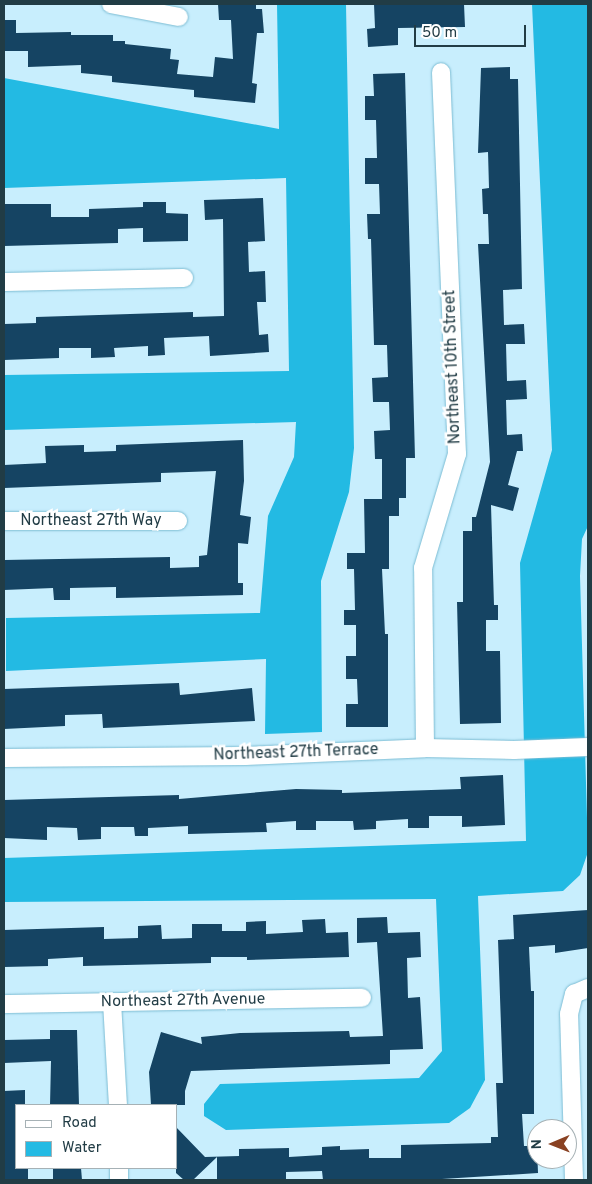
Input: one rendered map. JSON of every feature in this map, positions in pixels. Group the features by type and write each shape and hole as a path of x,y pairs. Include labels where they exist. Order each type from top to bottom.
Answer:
{"street":[{"path":"111,4 179,17"},
{"name":"Northeast 10th Street","path":"425,748 423,568 457,454 441,72"},
{"path":"4,282 184,278"},
{"name":"Northeast 27th Way","path":"4,521 178,521"},
{"name":"Northeast 27th Terrace","path":"4,758 245,756 425,748 514,750 588,747"},
{"path":"574,1180 568,1014 581,991"},
{"name":"Northeast 27th Avenue","path":"4,1004 362,998"},
{"path":"112,1002 118,1104"}],"water":[{"path":"277,4 346,4 354,448 349,492 321,581 322,732 265,734 266,659 6,671 6,618 260,613 268,516 294,457 296,422 4,430 4,375 289,371 286,178 4,188 4,78 279,129"},
{"path":"532,4 588,4 588,526 582,539 580,576 588,852 580,875 563,891 478,896 485,1080 470,1108 449,1123 226,1130 204,1116 204,1104 220,1084 419,1078 442,1051 436,899 4,902 4,858 526,841 520,563 552,450"}],"building":[{"path":"218,4 256,4 256,9 262,9 264,33 257,33 252,83 257,84 255,103 194,97 194,90 112,82 112,76 81,73 81,65 28,67 28,51 4,51 4,20 16,20 16,33 71,32 71,35 113,35 113,41 125,41 125,44 171,49 170,59 179,60 177,74 213,77 215,57 233,59 231,20 219,20"},
{"path":"374,4 464,4 465,27 398,28 398,45 368,47 367,29 375,28"},
{"path":"510,67 510,79 518,79 522,289 503,290 504,325 524,324 525,344 506,344 507,381 526,380 527,399 506,400 507,435 522,434 523,451 517,451 508,485 519,488 513,511 491,505 494,605 498,605 498,620 486,620 486,651 500,651 501,723 460,724 457,602 463,602 463,531 472,531 472,517 476,517 490,462 478,244 489,244 488,214 483,214 482,189 489,188 488,152 478,153 481,68"},
{"path":"405,73 415,458 406,458 406,498 399,498 399,516 389,516 389,569 382,569 385,634 388,634 388,727 346,727 346,704 358,704 357,679 346,679 346,656 356,656 356,625 344,625 344,610 355,610 354,569 347,569 347,553 365,553 364,499 382,499 382,459 375,459 374,431 390,430 389,402 373,402 372,378 388,377 387,345 374,345 371,239 368,239 367,214 380,214 379,184 365,184 365,158 377,158 376,120 365,120 365,96 374,96 373,74"},
{"path":"263,198 265,241 248,242 249,272 265,271 266,302 257,302 259,335 268,334 269,352 210,356 209,336 164,338 165,355 148,356 148,346 114,348 115,357 91,358 91,348 59,348 59,358 4,360 4,324 36,323 36,317 193,312 193,317 224,316 223,219 205,220 204,200"},
{"path":"143,202 166,202 166,213 188,214 188,241 143,242 143,228 118,229 118,243 4,246 4,204 51,204 51,217 89,217 89,209 143,207"},
{"path":"243,440 244,481 240,515 251,517 248,544 238,543 238,583 243,583 243,595 116,598 116,587 70,588 70,600 54,600 53,588 4,590 4,560 170,557 170,568 199,567 199,556 207,555 216,471 161,473 161,482 4,488 4,465 46,463 45,446 84,445 84,452 116,451 116,445"},
{"path":"179,683 180,695 252,688 255,721 103,728 102,714 65,715 65,726 4,729 4,689"},
{"path":"503,775 505,825 462,827 462,816 429,816 429,828 408,828 408,819 376,821 376,829 354,830 353,821 316,821 316,830 296,830 296,821 266,823 267,832 188,834 188,826 148,828 148,836 135,836 134,827 101,827 101,839 78,840 77,828 47,827 47,840 4,838 4,800 179,795 179,799 296,789 342,790 342,793 461,789 460,777"},
{"path":"588,910 588,948 555,953 555,945 529,947 531,991 534,991 534,1114 522,1114 524,1146 527,1146 527,1169 538,1169 538,1173 426,1180 323,1180 322,1171 286,1172 286,1180 217,1180 217,1157 193,1180 184,1180 176,1173 176,1169 178,1169 178,1129 205,1157 239,1156 239,1149 289,1148 289,1157 322,1155 322,1147 340,1146 340,1150 369,1149 369,1158 401,1158 401,1145 491,1143 491,1137 498,1137 496,1083 503,1083 498,940 514,939 513,915"},
{"path":"387,917 388,933 420,932 421,957 407,958 408,998 420,997 423,1049 390,1050 390,1064 191,1071 185,1091 185,1105 151,1104 149,1072 161,1032 202,1044 201,1037 240,1033 349,1031 350,1037 383,1036 377,942 357,943 357,918"},
{"path":"325,919 326,933 348,932 349,957 247,960 247,957 211,957 211,963 83,966 83,957 48,959 48,966 4,967 4,930 104,927 104,939 138,938 138,926 161,925 162,939 192,938 192,924 222,924 222,931 246,931 246,922 266,921 266,934 303,932 302,920"},
{"path":"50,1030 77,1030 79,1104 50,1104 51,1061 4,1063 4,1040 50,1039"},
{"path":"25,1090 25,1104 15,1104 15,1169 28,1169 28,1180 4,1180 4,1091"},
{"path":"53,1169 81,1169 82,1180 53,1180"}]}
